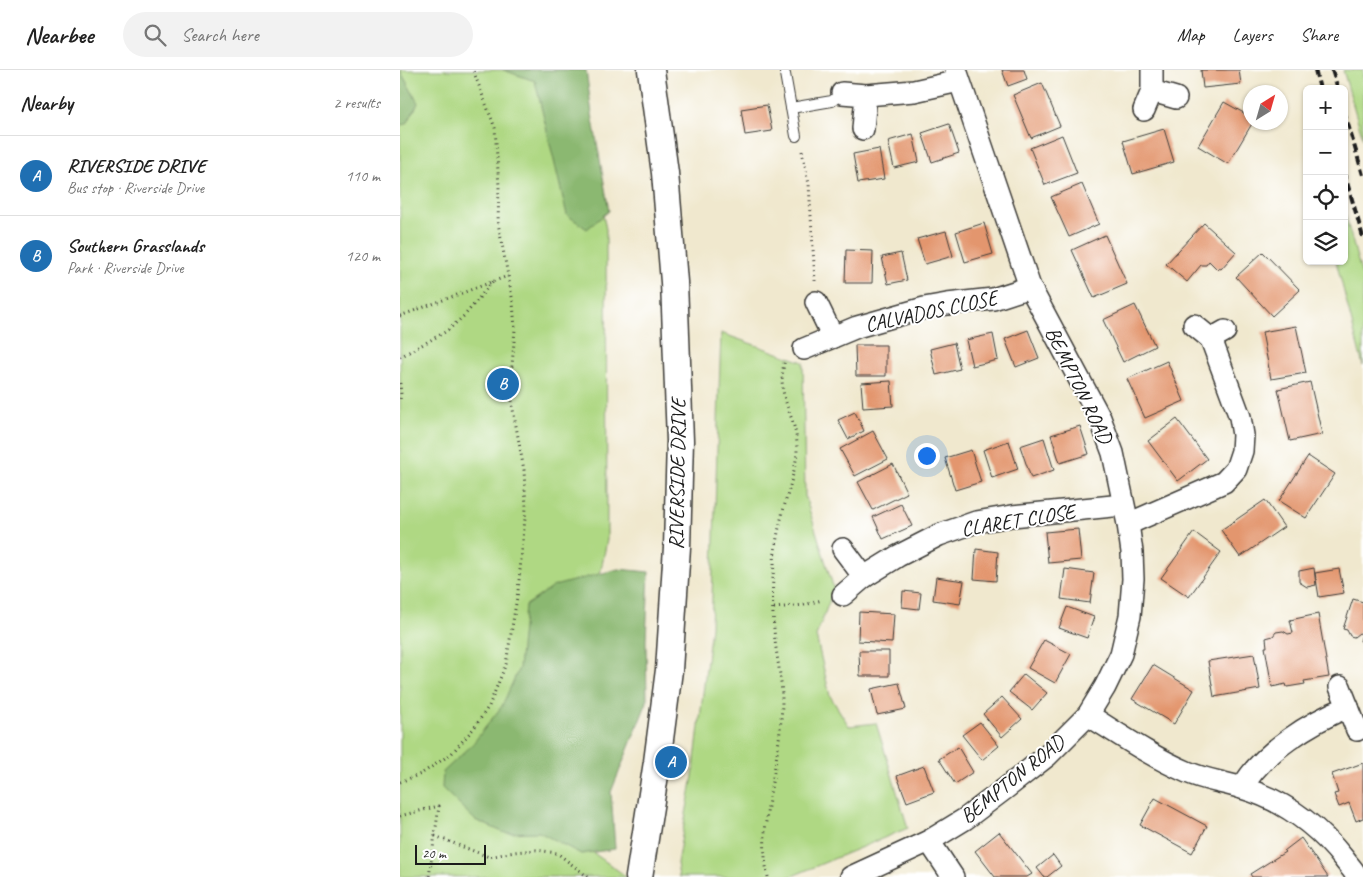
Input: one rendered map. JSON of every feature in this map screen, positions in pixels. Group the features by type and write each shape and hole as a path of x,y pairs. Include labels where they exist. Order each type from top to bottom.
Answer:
{"street":[{"name":"RIVERSIDE DRIVE","path":"639,877 669,670 677,547 680,441 674,282 666,172 651,70"},
{"path":"842,93 866,95 914,91 957,75"},
{"name":"BEMPTON ROAD","path":"851,877 929,841 964,819 1047,756 1088,715 1105,687 1121,654 1130,616 1133,579 1126,514 1113,453 1100,418 1030,287 957,75"},
{"path":"1149,90 1176,98"},
{"path":"862,129 866,95"},
{"name":"CALVADOS CLOSE","path":"804,349 857,327 924,308 993,299 1030,287"},
{"path":"816,302 833,337"},
{"name":"CLARET CLOSE","path":"843,596 864,577 898,556 939,535 976,522 1012,516 1126,514 1224,482 1236,469 1242,452 1243,435 1240,417 1218,335 1194,325"},
{"path":"843,549 864,577"},
{"path":"1340,686 1357,730"},
{"path":"1242,788 1248,778 1273,752 1326,716 1348,707"},
{"path":"1088,715 1148,752 1185,772 1207,780 1242,788 1280,803 1310,823 1333,846 1357,877"},
{"path":"929,841 953,877"}],"lane":[{"path":"785,74 796,136"},
{"path":"791,108 832,101 842,93"}],"path":[{"path":"400,782 421,774 451,754 474,728 489,706 506,664 518,590 526,508 524,470 512,404 512,366 515,329 513,302 498,223 499,186 495,128 473,70"},
{"path":"796,136 800,143 809,184 816,302"},
{"path":"400,316 508,276"},
{"path":"400,358 447,331 465,315 493,281"},
{"path":"768,877 764,846 776,766 782,699 772,594 774,561 777,536 797,450 794,428 784,400 782,374 788,352 797,346 804,349"},
{"path":"400,383 402,394 400,401"},
{"path":"774,608 820,601 836,590 843,596"},
{"path":"400,816 439,806 430,877"},
{"path":"435,836 489,857 536,850 557,853 588,877"}],"green space":[{"path":"400,70 572,70 606,229 607,540 598,585 492,780 627,877 400,877"},
{"path":"400,70 418,103 407,124 400,125"},
{"path":"503,70 586,70 609,211 587,229 567,215 535,81"},
{"path":"1343,70 1363,70 1363,139 1348,85"},
{"path":"1348,225 1363,279 1363,366 1337,265 1348,265"},
{"path":"721,333 803,362 805,496 834,589 816,636 830,696 849,726 876,723 908,828 790,877 679,877 677,863 693,776 711,627"},
{"path":"618,569 649,572 646,641 647,702 611,792 615,849 581,854 539,832 505,833 475,820 442,788 443,772 471,746 502,706 519,668 525,606 554,586"}],"building":[{"path":"1002,70 1024,70 1027,79 1008,86"},
{"path":"1201,70 1239,70 1241,84 1203,88"},
{"path":"1042,83 1060,126 1031,138 1013,95"},
{"path":"1224,102 1243,113 1243,130 1248,130 1228,164 1198,146"},
{"path":"767,105 772,131 745,135 741,109"},
{"path":"949,124 959,153 932,162 922,133"},
{"path":"1164,129 1174,162 1133,174 1123,141"},
{"path":"913,134 919,162 894,168 888,141"},
{"path":"1062,135 1077,173 1045,185 1030,148"},
{"path":"879,149 884,179 858,183 853,154"},
{"path":"1082,184 1099,224 1069,237 1051,197"},
{"path":"984,223 993,254 965,262 956,232"},
{"path":"1204,223 1236,252 1221,269 1219,268 1218,270 1209,261 1206,265 1201,265 1187,282 1166,264"},
{"path":"946,231 953,256 925,264 917,239"},
{"path":"1105,235 1127,284 1094,298 1072,250"},
{"path":"846,250 873,251 872,283 845,283"},
{"path":"1263,252 1300,290 1272,316 1236,277"},
{"path":"901,253 907,280 888,284 882,257"},
{"path":"1135,305 1155,346 1123,362 1103,320"},
{"path":"1296,326 1306,373 1271,379 1262,332"},
{"path":"1028,330 1039,358 1016,367 1005,339"},
{"path":"993,334 998,360 972,366 966,340"},
{"path":"954,343 960,369 936,375 930,349"},
{"path":"855,345 886,345 886,376 856,376"},
{"path":"1167,361 1184,401 1145,418 1127,379"},
{"path":"891,381 893,406 863,408 861,383"},
{"path":"1310,382 1322,434 1290,441 1278,389"},
{"path":"855,412 864,431 848,439 838,420"},
{"path":"1177,419 1207,459 1178,481 1148,441"},
{"path":"1080,426 1089,454 1060,463 1051,435"},
{"path":"873,431 888,459 855,476 840,449"},
{"path":"1044,438 1054,470 1031,478 1020,446"},
{"path":"1009,441 1018,469 992,478 983,450"},
{"path":"971,450 981,482 955,490 945,458"},
{"path":"1308,456 1335,474 1306,518 1279,501"},
{"path":"893,464 907,493 873,510 858,482"},
{"path":"1265,500 1284,527 1240,557 1221,530"},
{"path":"901,504 912,526 883,539 873,517"},
{"path":"1078,529 1081,560 1048,563 1045,532"},
{"path":"1194,532 1221,552 1189,597 1161,578"},
{"path":"976,549 998,552 996,581 974,579"},
{"path":"1314,568 1316,585 1307,587 1299,582 1299,571"},
{"path":"1065,569 1094,573 1090,603 1061,599"},
{"path":"1339,569 1344,593 1319,597 1315,573"},
{"path":"936,577 964,581 960,604 933,600"},
{"path":"903,591 921,593 919,609 902,607"},
{"path":"1353,599 1363,602 1363,642 1360,641 1362,634 1359,633 1354,637 1350,636 1347,630 1343,629"},
{"path":"1067,607 1094,617 1087,638 1059,628"},
{"path":"859,612 894,614 892,643 858,641"},
{"path":"1318,614 1329,677 1304,681 1305,684 1287,687 1286,684 1272,687 1265,647 1267,647 1266,638 1273,636 1276,632 1293,633 1290,620"},
{"path":"1044,640 1071,654 1055,683 1028,668"},
{"path":"859,651 889,651 889,676 860,676"},
{"path":"1254,654 1260,689 1214,697 1208,661"},
{"path":"1153,665 1194,690 1174,724 1132,699"},
{"path":"1024,674 1047,693 1032,710 1009,692"},
{"path":"899,683 906,709 877,715 871,689"},
{"path":"1002,697 1022,719 1002,737 983,714"},
{"path":"980,722 999,746 982,760 962,735"},
{"path":"958,747 973,772 955,784 939,759"},
{"path":"1363,763 1363,818 1356,821 1349,803 1339,807 1334,794 1338,793 1332,774"},
{"path":"924,766 934,792 907,802 897,776"},
{"path":"1155,798 1207,826 1192,853 1140,825"},
{"path":"999,832 1032,874 1027,877 995,877 975,851"},
{"path":"1301,838 1328,877 1252,877 1250,874 1285,852"},
{"path":"1053,855 1061,866 1047,877 1044,877 1037,868"}],"railway":[{"path":"1315,70 1319,85"},
{"path":"1332,70 1337,85"},
{"path":"1348,124 1363,175"},
{"path":"1345,175 1363,237"}],"place":[{"name":"Southern Grasslands","path":"503,384"},
{"name":"RIVERSIDE DRIVE","path":"671,762"}]}
